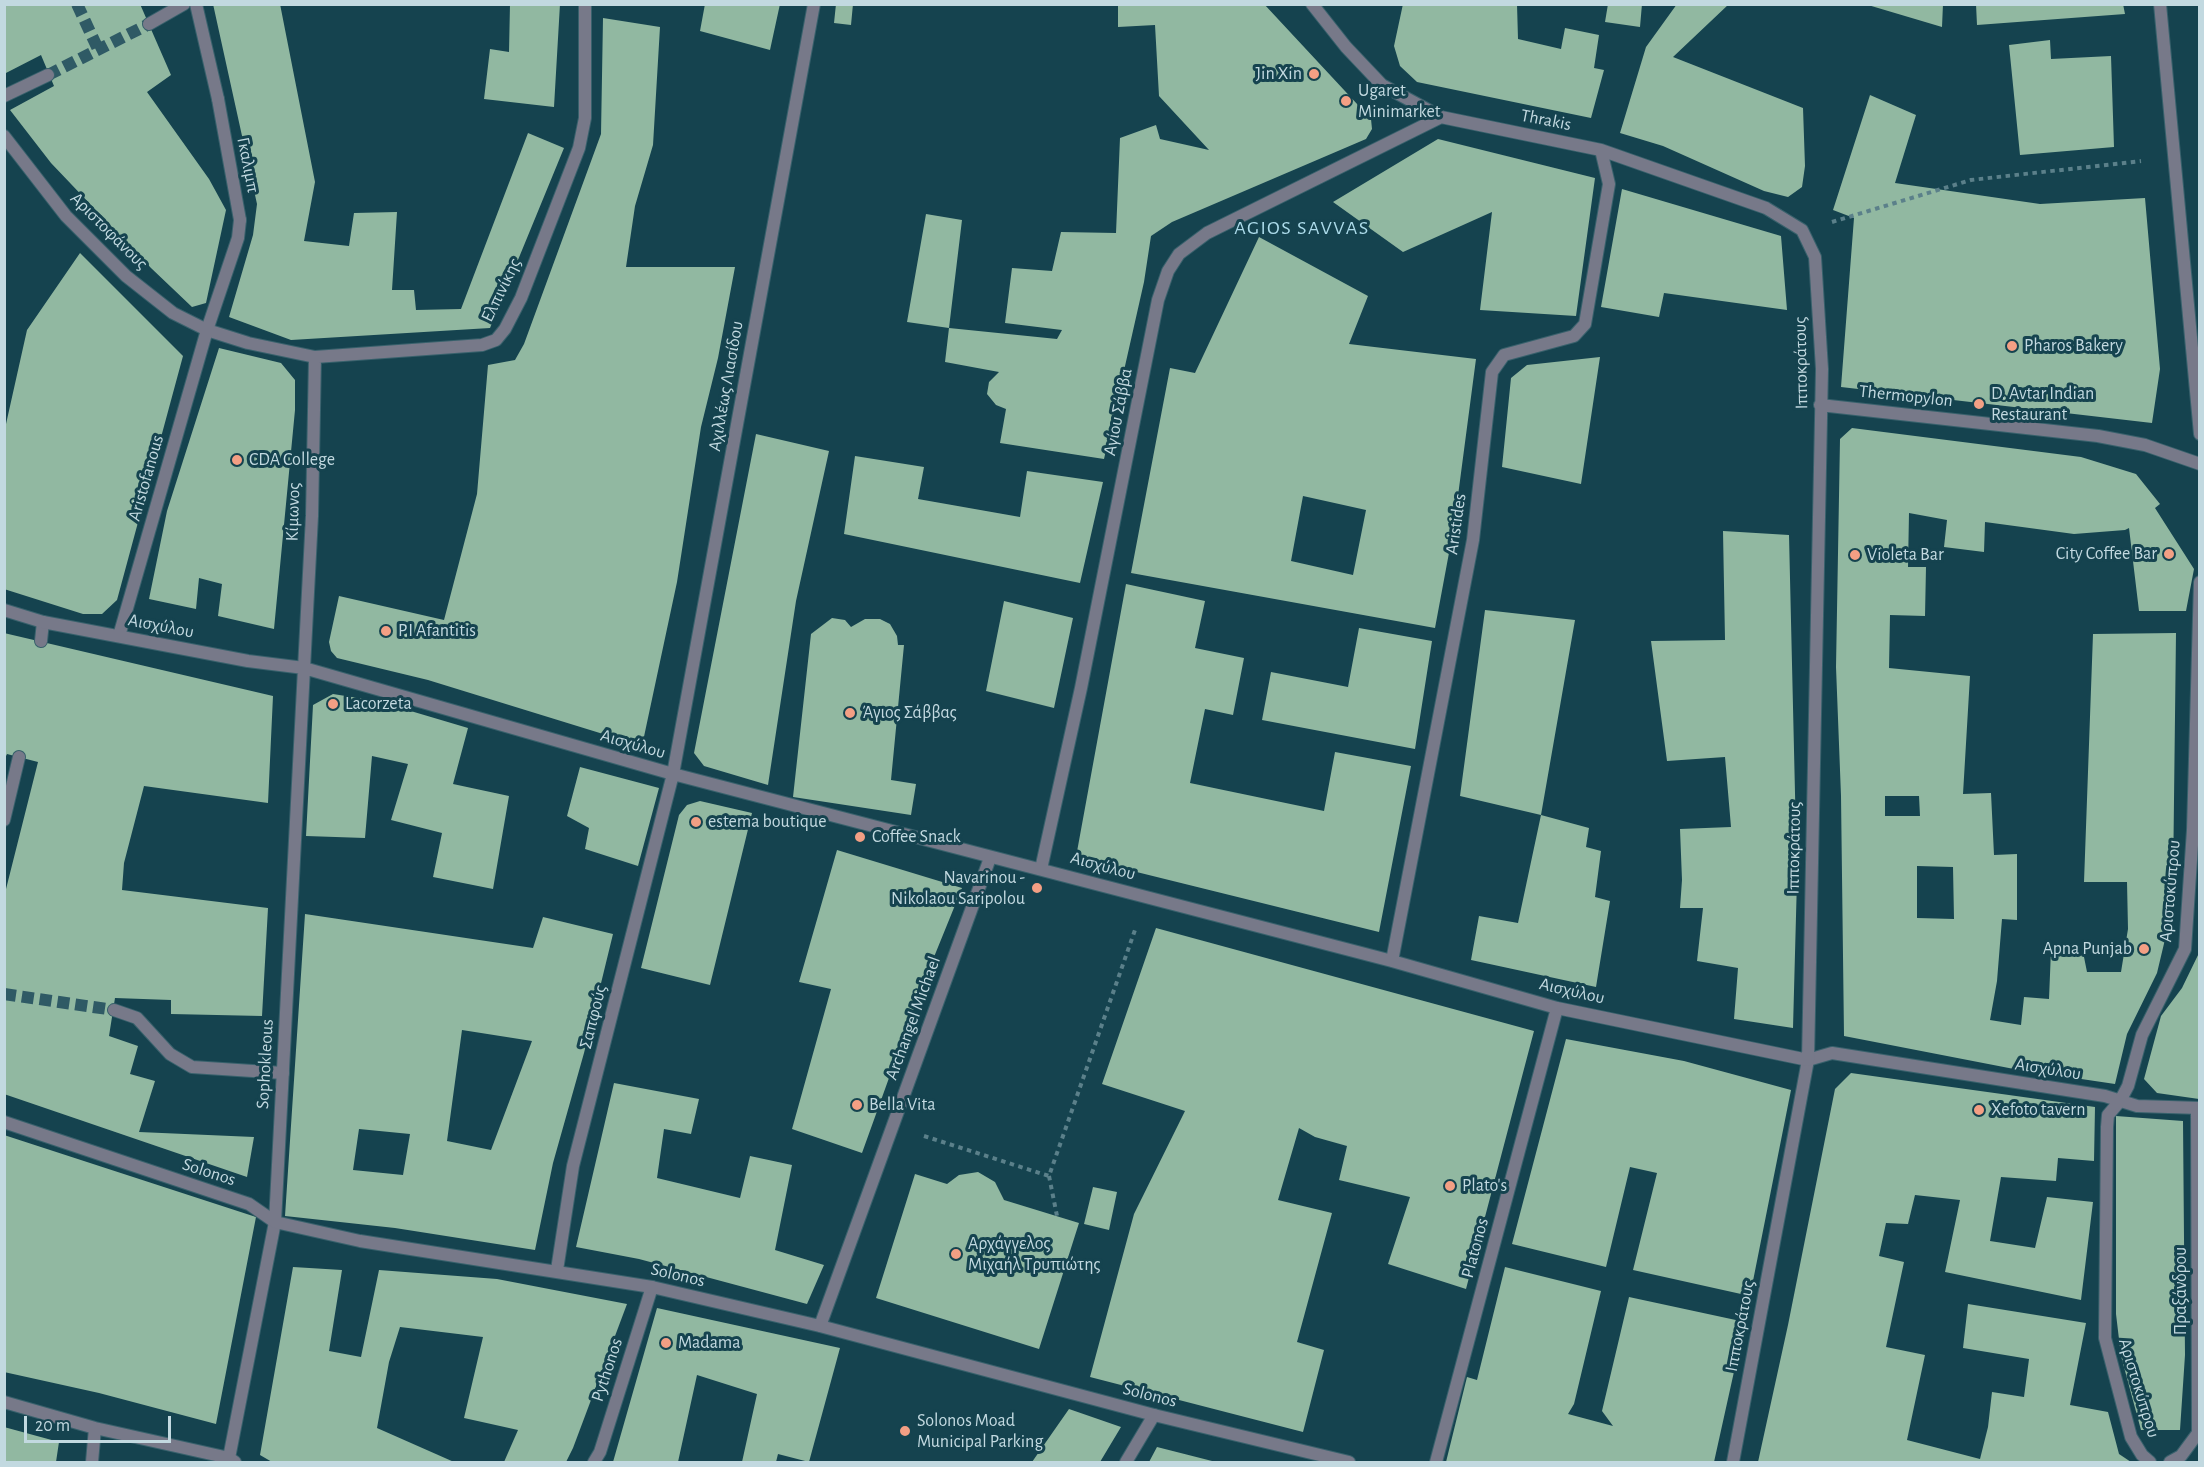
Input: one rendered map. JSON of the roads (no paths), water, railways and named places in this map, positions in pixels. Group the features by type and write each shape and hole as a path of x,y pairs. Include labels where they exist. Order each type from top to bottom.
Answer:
{"street":[{"path":"149,24 184,4"},
{"name":"Γκαλιμπ","path":"196,4 218,99 240,220 238,238 207,330"},
{"name":"Ελπινίκης","path":"207,330 248,343 315,357 482,345 496,340 505,329 520,297 579,148 585,118 585,4"},
{"name":"Αχιλλέως Λιασίδου","path":"673,774 814,4"},
{"name":"Thrakis","path":"1312,4 1346,47 1382,85 1441,117 1601,150 1766,208 1802,230"},
{"path":"2160,4 2199,434"},
{"path":"4,96 48,75"},
{"name":"Αγίου Σάββα","path":"1041,869 1084,676 1158,300 1168,271 1179,254 1207,233 1441,117"},
{"name":"Αριστοφάνους","path":"4,136 66,216 126,276 173,313 207,330"},
{"name":"Aristides","path":"1392,961 1473,540 1492,372 1504,355 1574,336 1585,324 1609,184 1601,150"},
{"name":"Ιπποκράτους","path":"1733,1462 1808,1060 1822,369 1815,257 1802,230"},
{"name":"Aristofanous","path":"120,636 207,330"},
{"name":"Κίμωνος","path":"304,668 312,516 315,357"},
{"name":"Thermopylon","path":"1820,405 2098,436 2145,445 2199,464"},
{"name":"Αριστοκύπρου","path":"2150,1462 2142,1455 2131,1437 2105,1338 2107,1127 2108,1115 2120,1101 2128,1086 2142,1035 2185,949 2193,830 2199,582"},
{"name":"Αισχύλου","path":"4,610 42,622 248,661 304,668 673,774 1392,961 1557,1008 1808,1060 1832,1053 2105,1096 2137,1106 2198,1108"},
{"path":"41,641 42,622"},
{"name":"Sophokleous","path":"232,1460 275,1222 304,668"},
{"path":"4,820 19,757"},
{"name":"Σαπφούς","path":"557,1270 573,1166 673,774"},
{"name":"Archangel Michael","path":"820,1326 990,858"},
{"name":"Platonos","path":"1436,1462 1557,1008"},
{"path":"114,1010 137,1018 170,1054 192,1067 283,1073"},
{"name":"Πραξάνδρου","path":"2170,1462 2181,1456 2198,1433 2198,1108"},
{"name":"Solonos","path":"4,1122 249,1204 275,1222 360,1241 557,1270 652,1287 820,1326 1154,1414 1348,1462"},
{"name":"Pythonos","path":"594,1462 600,1452 652,1287"},
{"path":"4,1402 95,1428 232,1460"},
{"path":"1126,1462 1154,1414"},
{"path":"92,1462 95,1428"}],"tunnel":[{"path":"77,4 98,49"},
{"path":"48,75 149,24"},
{"path":"4,994 114,1010"}],"place":[{"name":"Jin Xin","path":"1314,74"},
{"name":"Ugaret Minimarket","path":"1346,101"},
{"name":"Pharos Bakery","path":"2012,346"},
{"name":"D. Avtar Indian Restaurant","path":"1979,404"},
{"name":"CDA College","path":"237,460"},
{"name":"City Coffee Bar","path":"2169,554"},
{"name":"Violeta Bar","path":"1855,555"},
{"name":"P.I Afantitis","path":"386,631"},
{"name":"Lacorzeta","path":"333,704"},
{"name":"Άγιος Σάββας","path":"850,713"},
{"name":"estema boutique","path":"696,822"},
{"name":"Coffee Snack","path":"860,837"},
{"name":"Navarinou - Nikolaou Saripolou","path":"1037,888"},
{"name":"Apna Punjab","path":"2144,949"},
{"name":"Bella Vita","path":"857,1105"},
{"name":"Xefoto tavern","path":"1979,1110"},
{"name":"Plato's","path":"1450,1186"},
{"name":"Αρχάγγελος Μιχαήλ Τρυπιώτης","path":"956,1254"},
{"name":"Madama","path":"666,1343"},
{"name":"Solonos Moad Municipal Parking","path":"905,1431"}],"district":[{"name":"AGIOS SAVVAS","path":"1302,228"}]}
